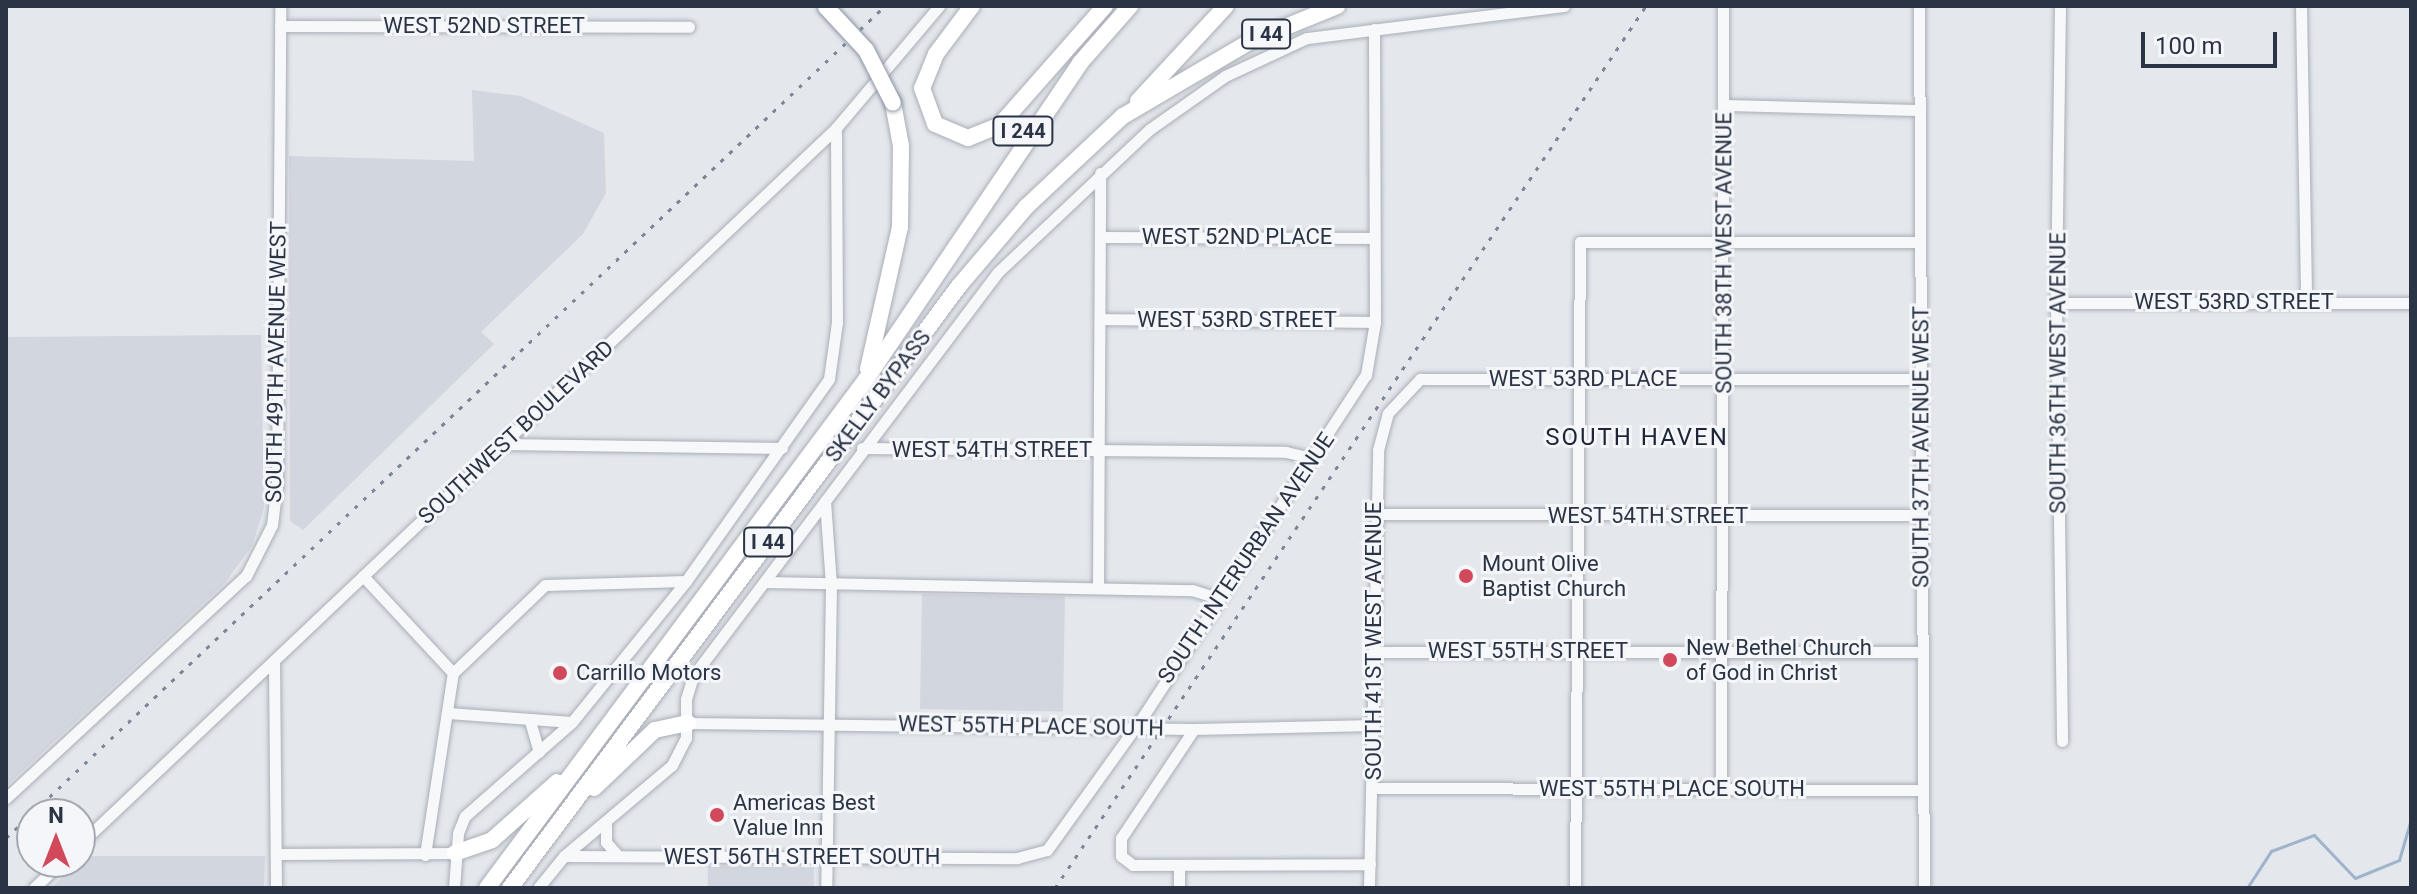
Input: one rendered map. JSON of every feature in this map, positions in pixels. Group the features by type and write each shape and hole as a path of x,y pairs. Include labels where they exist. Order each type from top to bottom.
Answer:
{"highway":[{"path":"825,6 866,50 893,103 901,146 900,227 867,378"},
{"path":"972,6 947,37 923,80 926,109 950,134 977,137 993,130 1067,54"},
{"name":"I 244","path":"980,208 1067,54 1105,6"},
{"name":"SKELLY BYPASS","path":"487,888 867,378 1080,63 1130,6"},
{"path":"1123,116 1226,6"},
{"name":"SKELLY BYPASS","path":"510,888 959,286 1026,207 1123,116 1251,41 1337,6"},
{"path":"559,823 655,730 688,723"},
{"path":"455,853 492,840 582,760"}],"street":[{"name":"SOUTH 49TH AVENUE WEST","path":"6,798 246,576 272,525 277,487 280,6"},
{"name":"SOUTHWEST BOULEVARD","path":"96,829 836,128 939,6"},
{"path":"538,888 564,856 672,765 681,753 693,676 766,582 862,448 998,272 1100,173 1183,103 1245,65 1307,38 1564,6"},
{"name":"SOUTH 38TH WEST AVENUE","path":"1721,788 1723,6"},
{"name":"SOUTH 37TH AVENUE WEST","path":"1919,6 1924,888"},
{"name":"SOUTH 36TH WEST AVENUE","path":"2060,6 2056,303 2062,741"},
{"path":"2301,6 2306,301"},
{"name":"WEST 52ND STREET","path":"280,26 689,27"},
{"path":"1374,29 1372,238 1375,322"},
{"path":"1723,105 1920,110"},
{"path":"454,888 455,853 465,816 572,722 686,581 829,379 837,322 836,128"},
{"path":"1098,588 1102,451 1100,173"},
{"name":"WEST 52ND PLACE","path":"1101,237 1372,238"},
{"path":"1575,888 1576,377 1580,242 1920,242"},
{"name":"WEST 53RD STREET","path":"2056,303 2411,303"},
{"name":"WEST 53RD STREET","path":"1100,319 1375,322"},
{"name":"SOUTH INTERURBAN AVENUE","path":"1039,855 1056,840 1135,726 1366,375 1375,322"},
{"name":"WEST 53RD PLACE","path":"1399,399 1420,379 1920,379"},
{"name":"SOUTH 41ST WEST AVENUE","path":"1369,888 1374,725 1374,514 1381,431 1399,399"},
{"path":"503,444 782,448"},
{"name":"WEST 54TH STREET","path":"862,448 1286,452 1313,458"},
{"path":"825,501 831,585 826,723 826,888"},
{"name":"WEST 54TH STREET","path":"1374,514 1922,515"},
{"path":"363,576 453,673"},
{"path":"425,855 453,673 545,585 686,581"},
{"path":"766,582 1192,590 1218,598"},
{"name":"WEST 55TH STREET","path":"1373,652 1922,652"},
{"path":"274,661 276,888"},
{"path":"448,713 572,722"},
{"path":"530,721 539,752"},
{"name":"WEST 55TH PLACE SOUTH","path":"688,723 1194,729 1374,725"},
{"path":"1194,729 1121,838 1121,856 1133,865 1370,864"},
{"name":"WEST 55TH PLACE SOUTH","path":"1373,788 1923,790"},
{"path":"606,822 606,842 618,856"},
{"path":"276,854 455,853"},
{"name":"WEST 56TH STREET SOUTH","path":"564,856 1039,855"},
{"path":"1179,865 1179,888"}],"shaded area":[{"path":"472,90 521,96 604,133 606,193 583,234 481,332 494,344 303,530 290,521 289,156 474,161"},
{"path":"261,335 264,508 252,546 224,584 6,786 6,337"},
{"path":"922,594 1065,596 1063,711 920,709"},
{"path":"96,856 265,856 264,888 51,888 62,878 96,878"},
{"path":"708,866 814,868 814,888 708,888"}],"waterway":[{"path":"2247,888 2271,851 2314,835 2355,878 2399,860 2411,819"}],"railway":[{"path":"6,838 885,6"},
{"path":"1055,888 1646,6"}],"place":[{"name":"Mount Olive Baptist Church","path":"1466,576"},
{"name":"New Bethel Church of God in Christ","path":"1670,660"},
{"name":"Carrillo Motors","path":"560,673"},
{"name":"Americas Best Value Inn","path":"717,815"}],"district":[{"name":"SOUTH HAVEN","path":"1637,438"}]}
